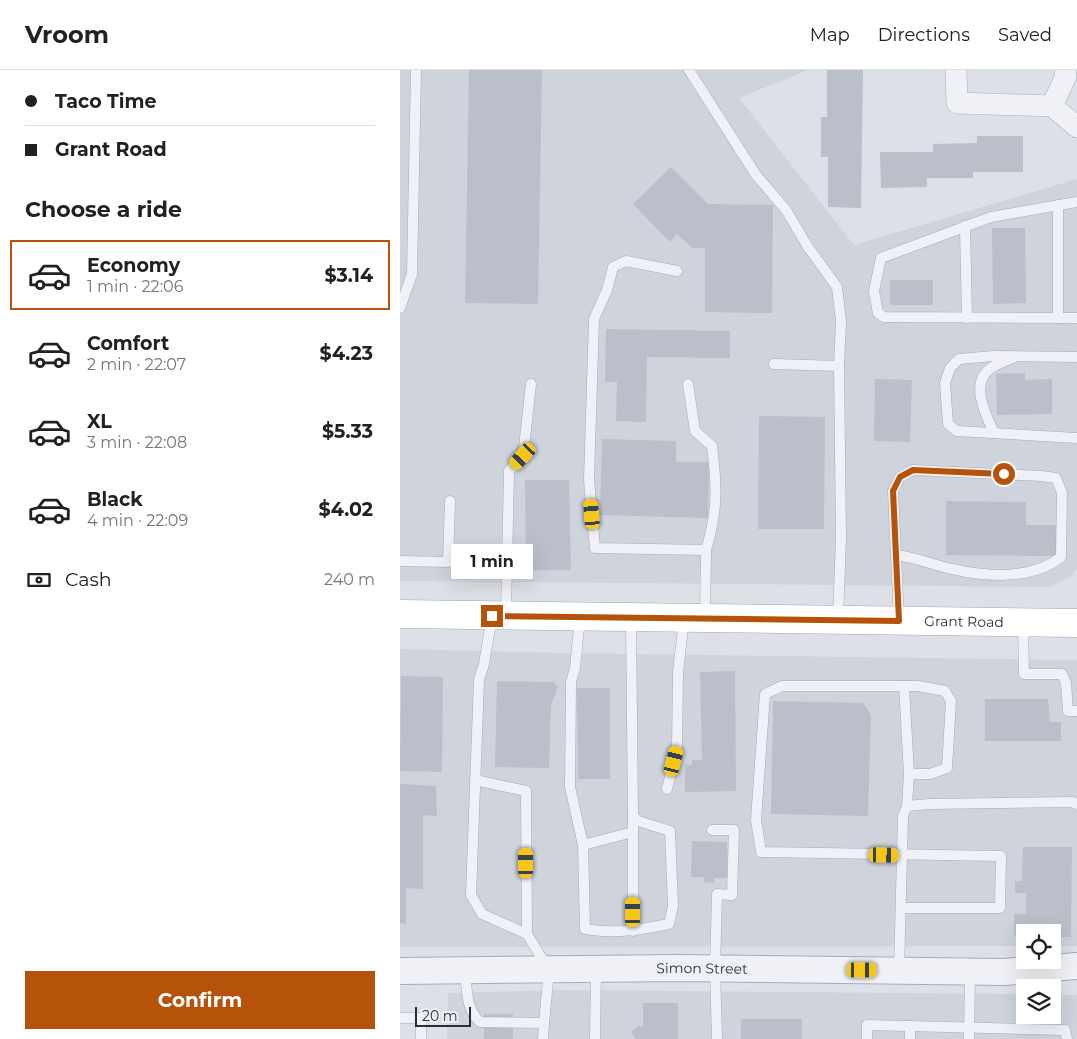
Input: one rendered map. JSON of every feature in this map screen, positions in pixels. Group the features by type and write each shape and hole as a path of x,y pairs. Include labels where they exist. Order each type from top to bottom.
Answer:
{"main road":[{"name":"Grant Road","path":"400,614 1077,622"}],"street":[{"path":"956,70 957,103 1052,106 1077,127"},
{"path":"1052,106 1066,76 1065,70"},
{"name":"Simon Street","path":"400,971 715,968 1004,972 1077,966"},
{"name":"Simon Street","path":"1004,972 1077,982"}],"lane":[{"path":"400,308 412,274 416,70"},
{"path":"689,70 756,175 786,210 808,247 837,287 840,321 841,538 838,620"},
{"path":"1077,202 991,217 881,258 874,291 878,313 884,317 1077,318"},
{"path":"1058,205 1058,318"},
{"path":"965,226 967,318"},
{"path":"677,270 626,261 613,267 607,290 594,318 589,480 595,548 706,550"},
{"path":"1077,357 1016,356 959,359 950,368 945,383 948,424 957,431 1077,438"},
{"path":"994,433 981,403 981,383 989,369 1016,356"},
{"path":"774,364 839,366"},
{"path":"527,934 482,914 471,895 479,680 499,616 509,471 523,456 531,384"},
{"path":"667,789 677,748 678,672 694,618 706,550 713,524 717,490 712,446 695,431 688,384"},
{"path":"896,555 912,556 952,569 980,574 1018,574 1047,568 1061,557 1062,493 1056,478 913,470 900,477 893,491 899,621"},
{"path":"400,561 448,562 450,501"},
{"path":"580,617 575,668 571,682 570,787 583,845 585,929 607,932 634,931 669,924 673,906 670,831 638,821 633,816"},
{"path":"631,617 634,931"},
{"path":"1024,622 1024,674 1062,674 1066,683 1068,711 1077,711"},
{"path":"901,908 1000,908 1001,856 761,852 756,820 765,694 782,686 904,686 945,690 951,701 947,768 930,774 909,774"},
{"path":"899,971 903,816 907,806 909,774 904,686"},
{"path":"475,780 526,792 527,934 549,970 544,1039"},
{"path":"907,806 1075,801"},
{"path":"712,830 734,830 732,895 717,894 715,968 717,1039"},
{"path":"583,845 633,832"},
{"path":"595,1039 596,969"},
{"path":"465,971 469,1006 473,1016 480,1022 544,1023"},
{"path":"969,1039 970,972"},
{"path":"400,1018 421,1018 421,1039"},
{"path":"867,1039 867,1026 910,1026 1065,1030 1067,1039"},
{"path":"910,1026 910,1039"}],"shaded area":[{"path":"400,70 808,70 739,98 854,245 1077,179 1077,569 1072,576 1050,587 400,581"},
{"path":"400,649 1077,660 1077,946 1061,946 1061,924 1016,924 1016,946 400,947"},
{"path":"561,990 1016,994 1016,1024 1061,1024 1061,995 1077,995 1077,1039 447,1039 448,993"}],"building":[{"path":"469,70 542,70 538,304 465,303"},
{"path":"827,70 863,70 861,208 828,207 828,157 821,157 821,117 827,117"},
{"path":"977,136 1023,136 1023,172 973,172 973,178 927,178 927,187 881,188 880,152 933,152 933,144 977,143"},
{"path":"671,167 708,204 773,205 772,313 705,312 705,248 692,248 677,234 670,242 633,204"},
{"path":"992,228 1025,228 1026,303 993,304"},
{"path":"890,280 933,280 933,305 890,305"},
{"path":"606,329 730,331 730,358 647,357 646,422 616,421 617,382 605,382"},
{"path":"1025,373 1025,380 1052,379 1052,414 997,415 996,374"},
{"path":"875,379 912,380 910,442 874,441"},
{"path":"759,416 825,417 824,529 758,529"},
{"path":"602,439 676,441 676,462 709,462 708,518 600,515"},
{"path":"525,480 569,480 571,570 526,570"},
{"path":"946,501 1026,502 1026,525 1057,525 1056,556 946,555"},
{"path":"735,671 736,791 685,792 685,764 692,765 692,760 702,760 700,672"},
{"path":"401,676 443,677 442,772 400,771"},
{"path":"497,681 554,682 558,687 551,705 549,768 495,767"},
{"path":"577,688 610,688 610,779 578,779"},
{"path":"985,699 1048,699 1050,722 1061,722 1061,741 985,741"},
{"path":"773,701 863,703 871,715 868,816 771,814"},
{"path":"400,784 436,786 437,816 423,815 423,889 406,888 406,924 400,923"},
{"path":"692,841 727,842 727,878 714,878 714,883 704,882 704,877 691,877"},
{"path":"1023,847 1072,847 1071,937 1061,937 1061,924 1016,924 1016,936 1014,936 1014,914 1026,914 1026,893 1015,893 1015,881 1022,881"},
{"path":"643,1003 678,1003 678,1039 636,1039 631,1032 639,1025 643,1028"},
{"path":"484,1014 513,1014 513,1039 484,1039"},
{"path":"741,1019 802,1019 802,1039 741,1039"}],"route":[{"path":"492,616 899,621 893,491 900,477 913,470 1004,474"}]}
